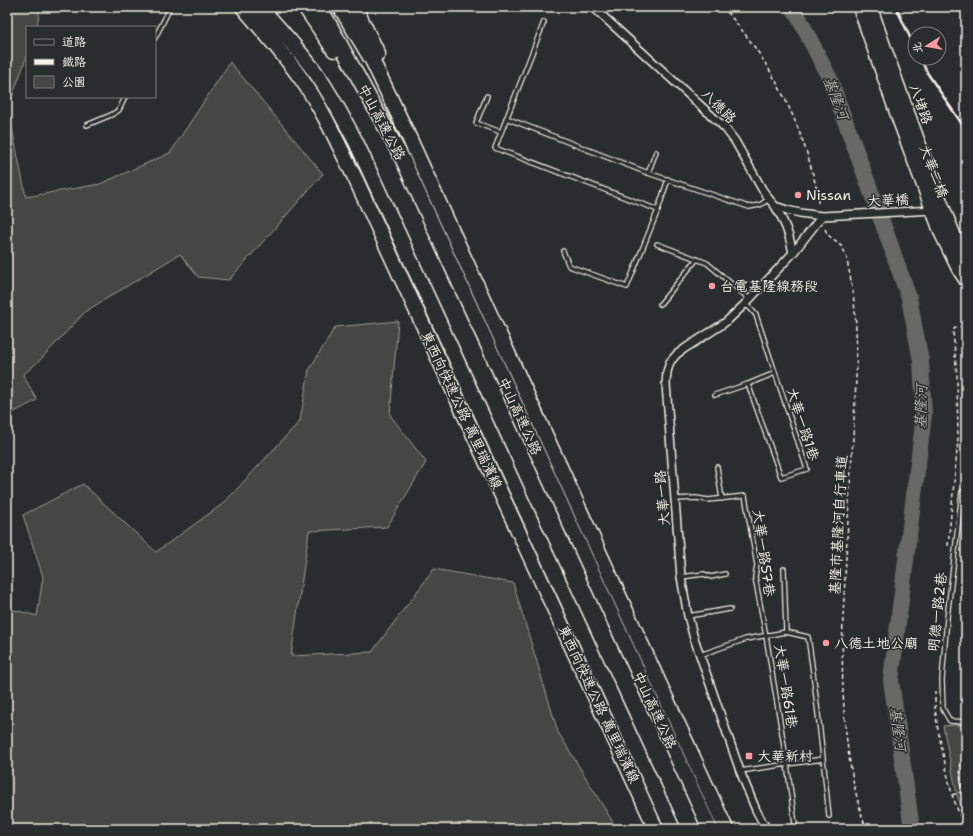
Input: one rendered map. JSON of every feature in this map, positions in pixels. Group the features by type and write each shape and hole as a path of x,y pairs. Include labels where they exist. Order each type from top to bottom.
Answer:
{"highway":[{"name":"東西向快速公路 萬里瑞濱線","path":"243,7 286,58 303,81 330,126 656,829"},
{"name":"東西向快速公路 萬里瑞濱線","path":"260,7 311,67 341,113 370,171 673,829"},
{"path":"305,7 328,40 376,122 402,160"},
{"name":"中山高速公路","path":"320,7 402,160 710,829"},
{"name":"中山高速公路","path":"340,7 373,62 407,133 726,829"},
{"path":"355,7 402,105 407,133"}],"main road":[{"name":"大華二橋","path":"859,7 899,121 938,210"},
{"name":"八堵路","path":"871,7 938,210"},
{"path":"938,210 956,239 966,261"},
{"path":"938,210 941,234 958,269 966,281"}],"street":[{"name":"八德路","path":"592,7 725,128 784,222 791,241 793,253"},
{"path":"775,206 800,213 822,216"},
{"name":"大華橋","path":"822,216 938,210"},
{"name":"大華一路","path":"767,829 756,810 740,771 693,635 688,616 681,577 666,384 667,372 670,362 677,354 720,326 747,302 793,253 822,216"}],"lane":[{"path":"156,36 169,7"},
{"path":"544,22 495,148 658,210"},
{"path":"487,96 476,123 501,132"},
{"path":"87,125 111,115 118,110 124,98"},
{"path":"506,118 648,173 749,207 760,205 769,199"},
{"path":"648,173 656,152"},
{"path":"563,252 569,266 627,287 658,210 668,179"},
{"name":"大華一路1巷","path":"657,244 707,263 746,296 747,302 756,315 807,469 781,478 748,384"},
{"path":"660,304 697,259"},
{"path":"715,395 775,373"},
{"path":"717,467 722,498"},
{"name":"明德一路2巷","path":"966,492 962,492 947,618 942,680 942,709 950,721 966,722"},
{"name":"大華一路57巷","path":"675,499 696,498 708,500 745,496 757,565 755,577 766,636"},
{"path":"700,655 746,639 786,632 784,569"},
{"path":"681,577 704,574 712,577 725,574"},
{"path":"688,616 730,609"},
{"name":"大華一路61巷","path":"786,632 808,637 829,816"},
{"name":"大華一路61巷","path":"766,636 787,764 795,824"},
{"path":"740,771 823,759"}],"path":[{"path":"723,7 753,44 774,79 790,110 808,156 818,197 818,204"},
{"name":"基隆市基隆河自行車道","path":"825,229 828,235 839,243 844,249 854,295 856,383 842,655 847,746 854,785 866,829"},
{"path":"952,795 961,792 960,761 966,760"}],"green space":[{"path":"7,7 40,7 37,26 26,26 26,59 8,108 26,197 100,184 170,153 230,62 323,174 229,280 198,277 180,254 86,311 40,360 23,375 37,400 7,416"},
{"path":"398,321 390,415 426,462 387,527 309,531 291,656 372,652 434,569 513,583 558,732 617,829 7,829 7,608 37,616 43,577 23,515 83,484 156,552 224,503 300,421 309,370 335,327"},
{"path":"966,725 966,820 957,795 943,726"}],"waterway":[{"name":"基隆河","path":"792,7 829,77 888,238 909,298 921,361 924,415 891,680 912,829"}],"railway":[{"path":"896,7 907,31"},
{"path":"924,66 966,130"}],"place":[{"name":"Nissan","path":"798,195"},
{"name":"台電基隆線務段","path":"712,286"},
{"name":"八德土地公廟","path":"826,643"},
{"name":"大華新村","path":"749,756"}]}
